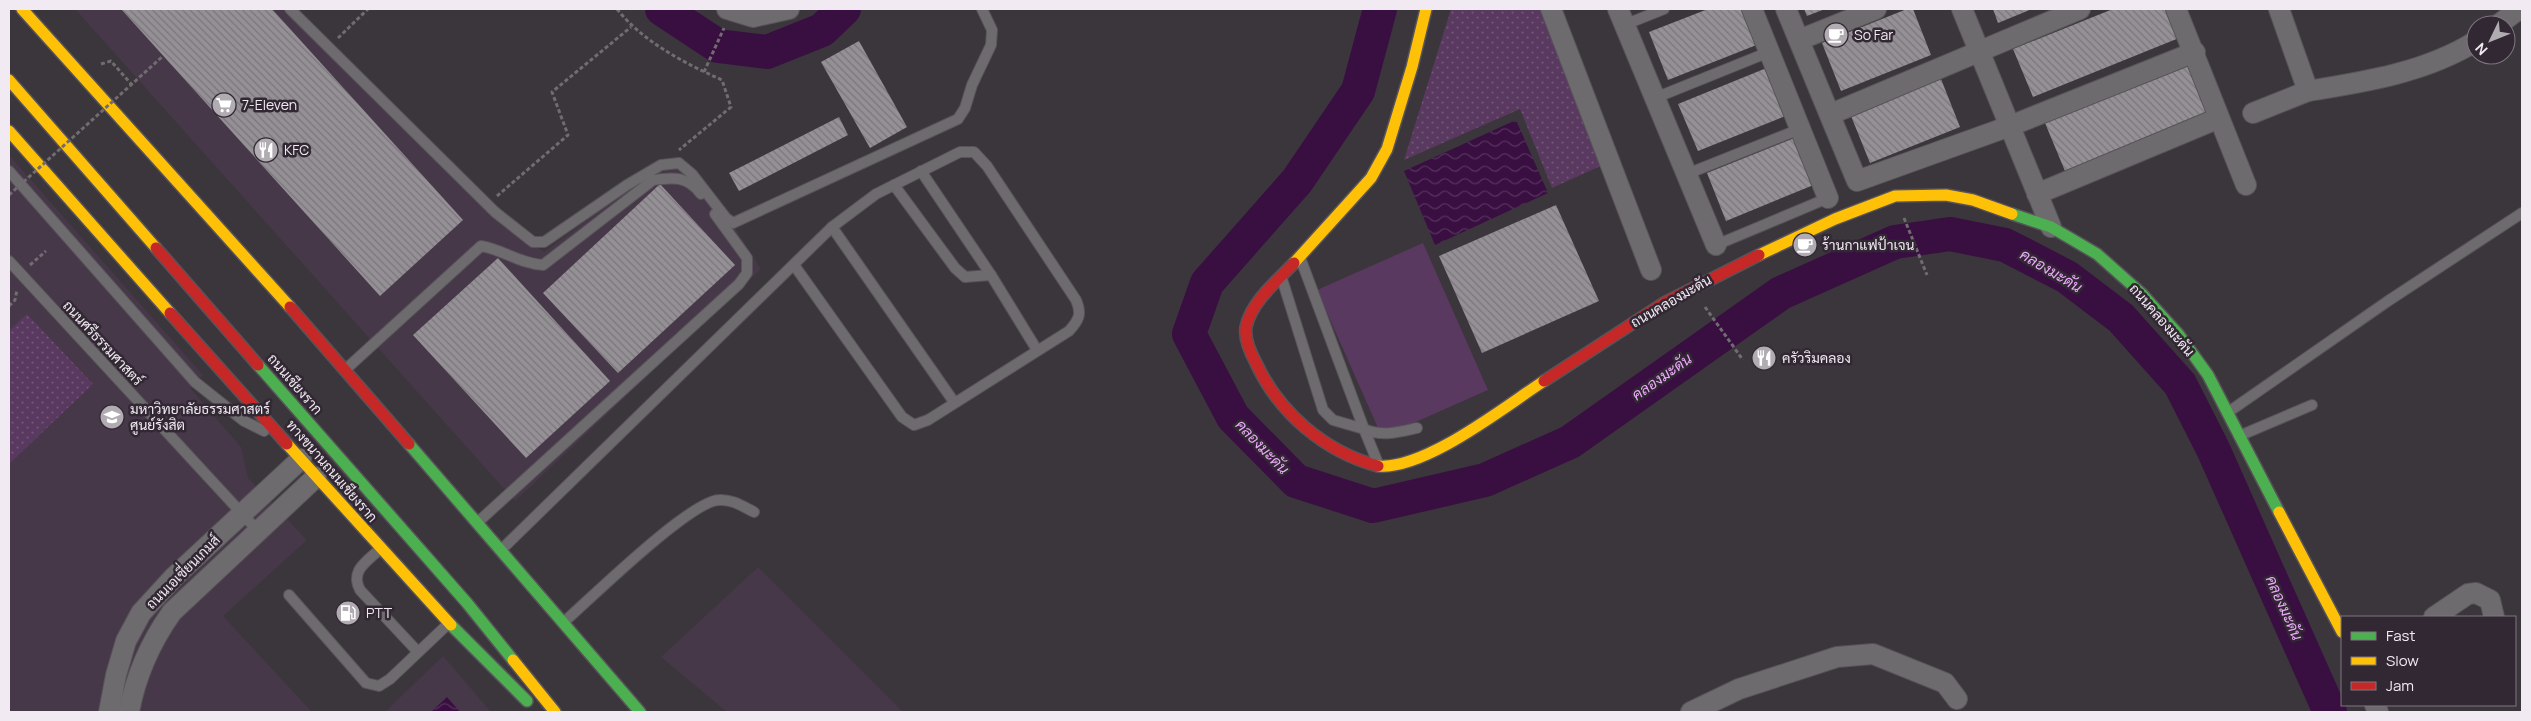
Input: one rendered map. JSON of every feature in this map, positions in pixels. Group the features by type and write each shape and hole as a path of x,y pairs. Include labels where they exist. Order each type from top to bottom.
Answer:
{"street":[{"path":"22,9 346,370 640,712"},
{"path":"726,17 753,17 789,9"},
{"name":"ถนนคลองมะดัน","path":"1426,9 1412,67 1387,149 1371,178 1258,304 1246,328 1250,353 1261,376 1306,429 1356,459 1380,467 1405,463 1430,455 1664,303 1726,271 1868,206 1895,196 1946,195 1972,200 2051,227 2097,254 2142,294 2179,335 2208,375 2238,437 2318,583 2341,630"},
{"path":"1551,9 1651,270"},
{"path":"1752,9 1828,198"},
{"path":"1786,9 1831,114 1857,181 2010,126 2195,52"},
{"path":"1799,40 1876,9"},
{"path":"1962,9 2051,227"},
{"path":"1831,114 2080,9"},
{"path":"2176,9 2195,52 2246,185"},
{"path":"2279,9 2308,91"},
{"path":"1621,17 1716,245"},
{"path":"2253,113 2308,91 2412,70 2453,55 2466,47"},
{"name":"ถนนเชียงราก","path":"9,80 467,603 555,712"},
{"path":"2037,194 2219,118"},
{"name":"ทางขนานถนนเชียงราก","path":"9,131 380,549 449,623 534,708"},
{"name":"ถนนเอเซี่ยนเกมส์","path":"109,712 116,675 126,641 141,613 174,577 242,514 295,452"},
{"name":"ถนนเอเซี่ยนเกมส์","path":"129,712 133,688 145,656 156,635 172,612 316,477"},
{"path":"2435,616 2468,594 2476,593 2490,600 2494,616"},
{"path":"156,598 172,612"},
{"path":"1691,712 1739,689 1837,657 1873,654 1909,666 1945,683 1957,699"}],"lane":[{"path":"290,9 487,205 533,242 544,242 627,185 661,165 679,163 692,174 726,218 733,223 958,119 965,108 972,85 992,45 992,30 982,9"},
{"path":"1621,17 1664,9"},
{"path":"1654,98 1769,52"},
{"path":"1687,174 1800,129"},
{"path":"501,550 832,227 858,206 894,185 960,152 974,152 987,166 1076,300 1081,311 1078,320 1069,331 928,420 914,424 902,417 794,265"},
{"path":"9,171 195,382 244,421 295,452"},
{"path":"922,171 991,275 1037,350"},
{"path":"346,370 481,246 494,248 526,264 543,266 653,180 673,177 687,180 697,188 747,258 747,272 739,284 478,522"},
{"path":"894,185 955,268 965,277 991,275"},
{"path":"1716,245 1828,198"},
{"path":"2227,413 2388,301 2522,213"},
{"path":"832,227 954,402"},
{"path":"1300,257 1380,467"},
{"name":"ถนนศรีธรรมศาสตร์","path":"9,261 259,532"},
{"path":"1281,277 1323,410 1333,420 1373,433 1389,434 1417,428"},
{"path":"2238,437 2312,405"},
{"path":"564,622 684,516 717,500 732,500 754,512"},
{"path":"380,549 358,570 356,581 360,590 418,652"},
{"path":"290,595 366,684 379,686 390,680 449,623"}],"path":[{"path":"329,47 368,9"},
{"path":"617,9 631,26 704,72 722,80 731,107 661,165"},
{"path":"704,72 726,17"},
{"path":"487,205 568,135 552,92 631,26"},
{"path":"9,195 164,56"},
{"path":"111,61 132,84"},
{"path":"1902,213 1927,276"},
{"path":"9,306 15,300"},
{"path":"1702,302 1743,360"}],"shaded area":[{"path":"75,9 288,9 494,216 544,252 656,169 688,168 712,191 761,269 515,501"},
{"path":"1451,9 1547,9 1607,163 1552,188 1520,109 1404,160"},
{"name":"มหาวิทยาลัยธรรมศาสตร์ ศูนย์รังสิต","path":"9,155 203,375 190,388 241,447 248,478 307,540 223,616 312,712 9,712"},
{"path":"1423,243 1488,390 1382,437 1317,290"},
{"path":"27,314 93,384 9,464 9,331"},
{"path":"758,567 903,712 727,712 661,657"},
{"path":"443,656 491,712 385,712"}],"water":[{"path":"1516,120 1548,193 1435,245 1404,171"},
{"path":"447,697 460,712 431,712"}],"building":[{"path":"121,9 272,9 463,220 380,296"},
{"path":"1708,9 1744,9 1759,44 1668,80 1649,32"},
{"path":"1804,9 1825,9 1807,16"},
{"path":"1907,9 1913,9 1931,55 1841,91 1822,43"},
{"path":"1993,9 2032,9 1998,23"},
{"path":"2113,9 2167,9 2179,38 2033,97 2013,49"},
{"path":"859,41 907,127 870,148 821,62"},
{"path":"2192,64 2211,112 2065,171 2045,123"},
{"path":"1769,67 1788,115 1698,151 1678,104"},
{"path":"1941,79 1960,127 1870,163 1851,116"},
{"path":"839,117 848,135 739,191 729,173"},
{"path":"1797,137 1816,184 1726,221 1707,173"},
{"path":"660,184 735,265 618,373 543,293"},
{"path":"1556,205 1599,301 1482,353 1439,256"},
{"path":"498,258 610,381 526,458 413,335"}],"waterway":[{"name":"คลองมะดัน","path":"662,9 718,46 767,52 822,30 844,9"},
{"name":"คลองมะดัน","path":"1380,9 1358,91 1297,181 1207,283 1189,334 1233,417 1296,481 1373,506 1485,480 1570,442 1781,293 1895,242 1950,234 2005,245 2067,277 2121,318 2180,384 2213,449 2330,712"}],"traffic: fast":[{"path":"2012,214 2051,227 2097,254 2142,294 2179,335 2208,375 2279,512"},
{"path":"258,365 467,603 513,660"},
{"path":"409,444 640,712"},
{"path":"451,625 527,701"}],"traffic: slow":[{"path":"22,9 290,307"},
{"path":"1294,263 1371,178 1387,149 1412,67 1426,9"},
{"path":"9,80 156,248"},
{"path":"9,131 170,313"},
{"path":"1759,255 1835,219 1895,196 1946,195 1973,200 2012,214"},
{"path":"1378,466 1397,465 1441,448 1464,435 1544,381"},
{"path":"287,444 451,625"},
{"path":"2279,512 2341,630"},
{"path":"513,660 555,712"}],"traffic: jam":[{"path":"156,248 258,365"},
{"path":"1544,381 1664,303 1759,255"},
{"path":"1294,263 1266,292 1253,309 1246,327 1246,336 1250,350 1277,398 1306,428 1340,451 1358,460 1378,466"},
{"path":"290,307 409,444"},
{"path":"170,313 287,444"}],"place":[{"name":"So Far","path":"1836,35"},
{"name":"7-Eleven","path":"224,105"},
{"name":"KFC","path":"266,150"},
{"name":"ร้านกาแฟป้าเจน","path":"1805,245"},
{"name":"ครัวริมคลอง","path":"1764,358"},
{"name":"มหาวิทยาลัยธรรมศาสตร์ ศูนย์รังสิต","path":"112,417"},
{"name":"PTT","path":"348,613"}]}
